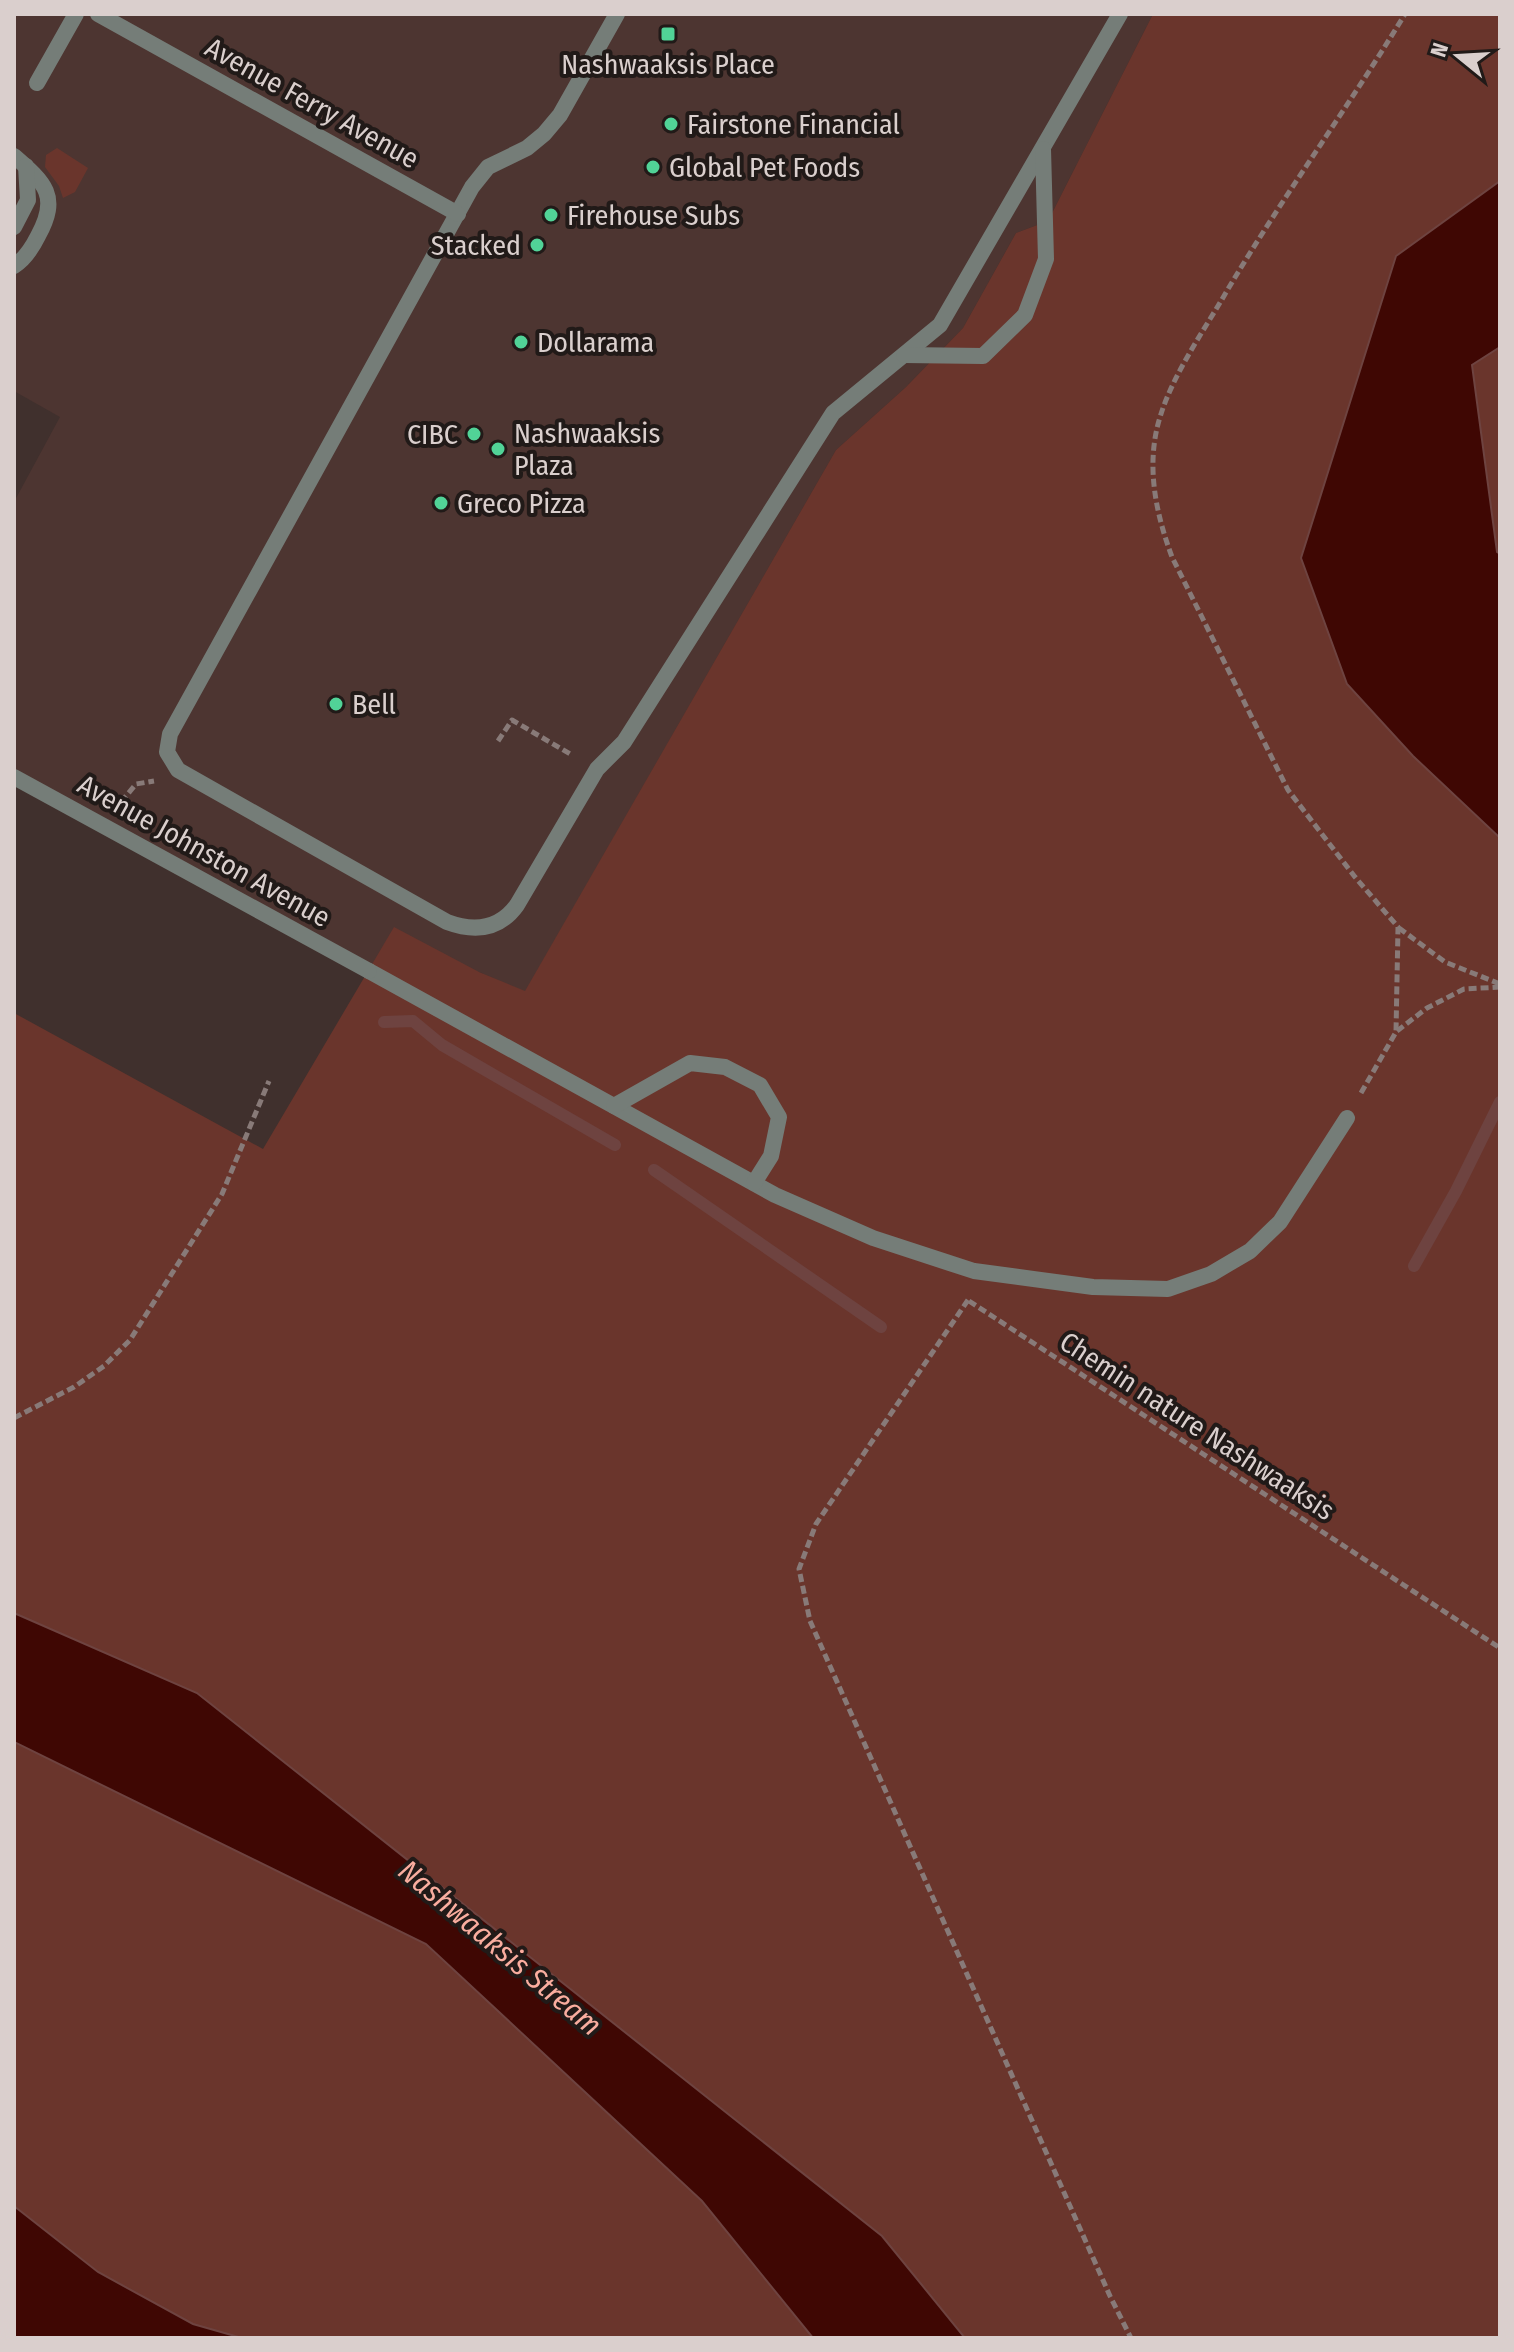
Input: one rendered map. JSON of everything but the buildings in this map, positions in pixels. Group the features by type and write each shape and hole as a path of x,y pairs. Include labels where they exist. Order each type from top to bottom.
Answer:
{"street":[{"path":"37,83 76,14"},
{"name":"Avenue Ferry Avenue","path":"98,14 458,214"},
{"path":"617,14 560,115 527,148 488,167 472,187 170,734 167,752 178,770 447,922 463,928 479,929 508,918 597,769 624,742 820,431 847,398 940,325 1120,14"},
{"path":"904,355 983,356 1025,315 1046,259 1043,147"},
{"path":"14,227 28,200 20,161"},
{"path":"14,266 30,250 50,206 41,181 20,161"},
{"name":"Avenue Johnston Avenue","path":"14,777 754,1183 873,1238 974,1271 1093,1287 1168,1289 1211,1274 1250,1251 1280,1222 1347,1118"},
{"path":"614,1106 690,1063 725,1067 760,1085 779,1117 771,1156 754,1183"}],"path":[{"path":"1405,14 1260,234 1190,353 1161,414 1152,469 1158,519 1172,557 1288,790 1398,927 1445,962 1500,986"},
{"path":"498,741 512,720 546,740"},
{"path":"102,825 136,784 188,775"},
{"path":"1396,1032 1398,927"},
{"path":"1347,1118 1396,1032 1427,1008 1464,989 1500,986"},
{"path":"14,1418 74,1387 104,1366 130,1340 222,1194 269,1081"},
{"name":"Chemin nature Nashwaaksis","path":"956,1292 1500,1648"},
{"path":"968,1300 816,1524 799,1569 810,1621 1131,2338"}],"shaded area":[{"name":"Nashwaaksis Plaza","path":"14,14 1153,14 1048,221 1016,233 963,328 906,387 836,450 525,992 479,972 369,971 14,777 14,502 60,417 14,391"},
{"path":"1153,14 1500,14 1500,191 1391,272 1500,780 1500,2338 965,2338 882,2236 197,1693 14,1613 14,1013 263,1149 394,927 479,972 525,991 836,450 906,387 963,328 1016,233 1048,221"},
{"path":"57,148 88,168 75,192 63,198 59,186 45,167 46,155"},
{"path":"1500,347 1500,554 1497,553 1472,364"},
{"path":"14,1742 426,1944 702,2201 813,2338 242,2338 193,2324 98,2272 14,2206"}],"water":[{"path":"1500,181 1500,347 1472,365 1497,552 1500,554 1500,838 1413,756 1347,684 1301,558 1396,256"},
{"name":"Nashwaaksis Stream","path":"14,1613 197,1693 882,2236 965,2338 813,2338 702,2201 426,1944 14,1742"},
{"path":"14,2206 98,2272 193,2324 242,2338 14,2338"}],"waterway":[{"path":"384,1022 413,1021 442,1045 615,1145"},
{"path":"1414,1266 1500,1102"},
{"path":"654,1170 881,1327"}],"place":[{"name":"Nashwaaksis Place","path":"668,34"},
{"name":"Fairstone Financial","path":"671,124"},
{"name":"Global Pet Foods","path":"653,167"},
{"name":"Firehouse Subs","path":"551,215"},
{"name":"Stacked","path":"537,245"},
{"name":"Dollarama","path":"521,342"},
{"name":"CIBC","path":"474,434"},
{"name":"Nashwaaksis Plaza","path":"498,449"},
{"name":"Greco Pizza","path":"441,503"},
{"name":"Bell","path":"336,704"}]}
